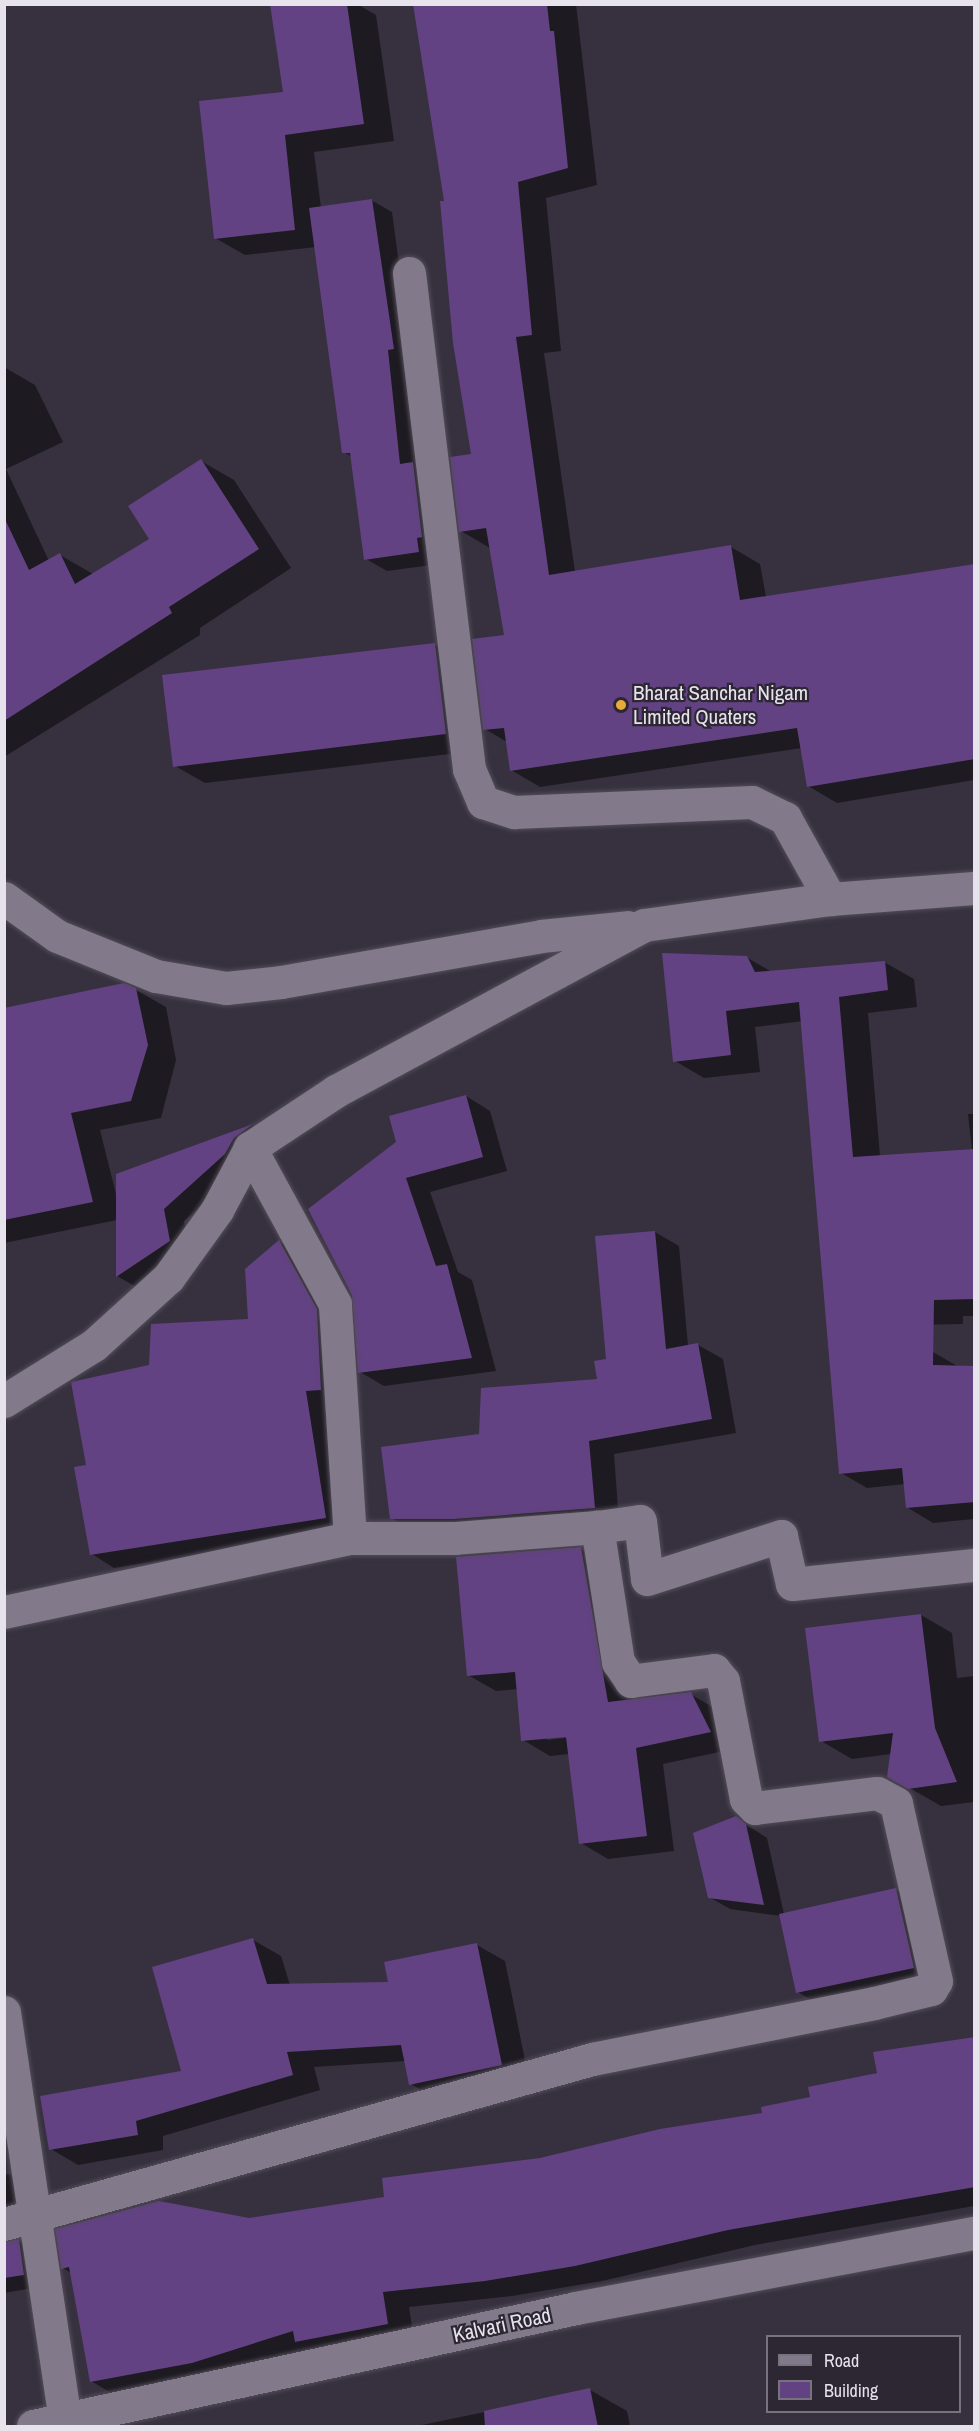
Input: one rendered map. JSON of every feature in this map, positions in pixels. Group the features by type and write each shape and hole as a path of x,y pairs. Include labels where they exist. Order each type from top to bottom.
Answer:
{"street":[{"path":"408,273 469,769 483,802 514,812 752,802 785,818 830,899"},
{"path":"4,898 57,936 156,976 226,988 281,982 541,936 644,925 830,899 975,888"},
{"path":"4,1401 94,1345 168,1278 217,1210 250,1148 336,1091 644,925"},
{"path":"250,1148 335,1304 350,1538"},
{"path":"4,1612 350,1538 455,1538 597,1527 640,1521 647,1579 781,1536 792,1584 975,1565"},
{"path":"19,2222 592,2059 931,1989 936,1981 896,1803 877,1793 755,1808 747,1799 723,1681 714,1670 631,1680 618,1662 597,1527"},
{"path":"4,2012 19,2222 65,2420"},
{"name":"Kalvari Road","path":"33,2427 576,2308 975,2233"}],"building":[{"path":"270,4 347,4 364,124 285,135 295,230 214,239 199,101 283,92"},
{"path":"413,4 547,4 550,31 554,31 568,168 518,182 532,335 516,337 549,575 731,545 740,600 975,564 975,759 807,787 797,728 510,771 504,728 483,730 472,639 504,635 486,528 459,532 450,457 471,454 453,343 440,201 444,201"},
{"path":"372,199 394,349 388,350 400,464 413,462 422,537 417,538 419,552 364,560 350,453 342,453 309,208"},
{"path":"201,459 259,549 169,607 172,613 4,721 4,517 29,570 60,553 75,584 149,539 128,506"},
{"path":"435,643 446,734 173,767 162,675"},
{"path":"662,953 747,956 755,972 885,961 888,990 839,997 853,1157 975,1149 975,1299 934,1300 933,1365 975,1366 975,1502 906,1508 902,1468 839,1474 799,1002 726,1011 731,1055 673,1062"},
{"path":"124,983 136,988 148,1045 131,1101 71,1113 93,1202 4,1220 4,1008"},
{"path":"466,1095 483,1157 406,1178 436,1266 447,1264 472,1358 358,1373 352,1295 308,1209 396,1142 389,1116"},
{"path":"253,1124 234,1138 225,1154 164,1209 170,1241 116,1277 116,1174"},
{"path":"655,1231 666,1349 698,1343 712,1419 589,1441 595,1508 454,1519 390,1519 381,1447 479,1434 481,1388 597,1379 594,1361 606,1359 595,1236"},
{"path":"279,1240 317,1309 321,1390 306,1391 326,1518 90,1555 74,1467 86,1465 71,1382 149,1365 151,1324 248,1319 245,1269"},
{"path":"581,1547 608,1702 691,1692 711,1732 636,1748 647,1836 579,1844 566,1737 521,1741 515,1672 467,1676 456,1557"},
{"path":"921,1614 935,1728 957,1782 908,1789 887,1777 893,1733 819,1742 805,1628"},
{"path":"736,1816 746,1824 764,1905 708,1898 693,1833"},
{"path":"896,1888 914,1968 796,1993 779,1914"},
{"path":"253,1938 267,1984 388,1982 384,1962 477,1943 502,2065 409,2085 401,2045 287,2052 293,2075 136,2121 138,2135 49,2150 40,2096 181,2071 152,1967"},
{"path":"975,2037 975,2187 728,2230 575,2266 485,2281 383,2292 388,2324 295,2342 293,2331 192,2363 90,2382 69,2267 61,2269 55,2229 159,2201 249,2218 384,2197 382,2178 540,2158 660,2129 762,2113 761,2107 810,2097 808,2087 877,2073 873,2052"},
{"path":"19,2239 24,2275 4,2278 4,2242"},
{"path":"590,2388 598,2427 485,2427 484,2411"}],"place":[{"name":"Bharat Sanchar Nigam Limited Quaters","path":"621,705"}]}
